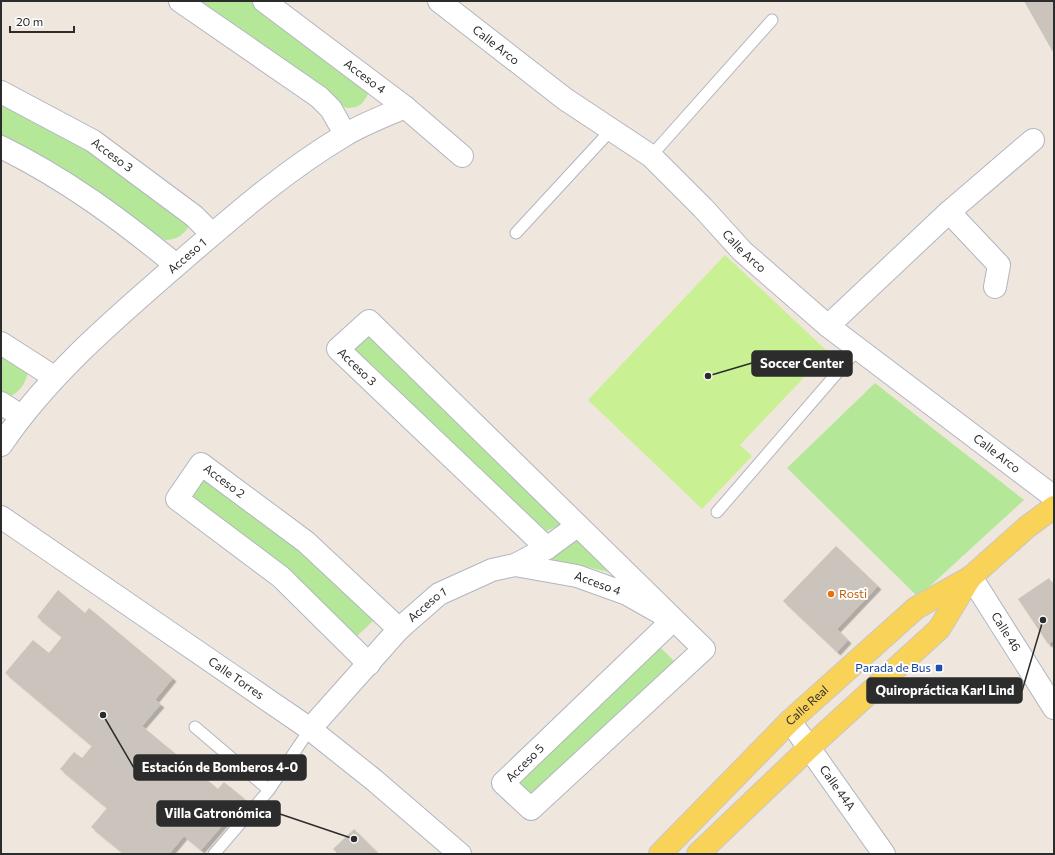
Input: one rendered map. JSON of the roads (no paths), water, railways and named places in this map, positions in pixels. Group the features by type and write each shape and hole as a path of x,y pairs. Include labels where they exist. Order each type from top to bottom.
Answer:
{"main road":[{"name":"Calle Real","path":"660,854 790,721 916,608 971,577 1027,527 1054,507"},
{"name":"Calle Real","path":"698,854 810,747 939,629 971,577"}],"street":[{"path":"180,1 319,97 331,110 345,134"},
{"name":"Acceso 4","path":"264,1 405,106 462,156"},
{"name":"Calle Arco","path":"439,1 565,99 650,156 703,208 742,251 828,326 857,350 1054,497"},
{"name":"Acceso 3","path":"1,92 93,141 194,216 212,234"},
{"name":"Acceso 1","path":"1,445 21,416 54,377 115,318 212,234 267,188 345,134 405,106"},
{"path":"828,326 949,212 1033,140"},
{"path":"1,147 78,190 123,221 176,265"},
{"path":"949,212 999,265 996,287"},
{"name":"Acceso 3","path":"547,548 338,349 368,322 577,526"},
{"path":"1,344 54,377"},
{"path":"1,403 21,416"},
{"name":"Acceso 2","path":"369,664 281,577 177,499 201,464 306,542 398,629"},
{"name":"Calle Torres","path":"3,522 310,729 374,780 460,854"},
{"name":"Acceso 1","path":"310,729 369,664 398,629 439,594 492,570 514,565 547,548 577,526"},
{"name":"Acceso 4","path":"577,526 704,649"},
{"name":"Acceso 4","path":"514,565 577,576 620,591 674,620"},
{"name":"Calle 46","path":"971,577 1054,708"},
{"name":"Acceso 5","path":"674,620 503,783 531,809 704,649"},
{"name":"Calle 44A","path":"790,721 810,747 884,854"}],"lane":[{"path":"650,156 772,20"},
{"path":"516,233 592,154 611,130"},
{"path":"717,512 857,350"},
{"path":"195,727 269,790"},
{"path":"214,854 269,790 310,729"}],"place":[{"name":"Soccer Center","path":"708,376"},
{"name":"Rosti","path":"831,594"},
{"name":"Quiropráctica Karl Lind","path":"1043,620"},
{"name":"Parada de Bus","path":"939,668"},
{"name":"Estación de Bomberos 4-0","path":"103,715"},
{"name":"Villa Gatronómica","path":"354,839"}]}
